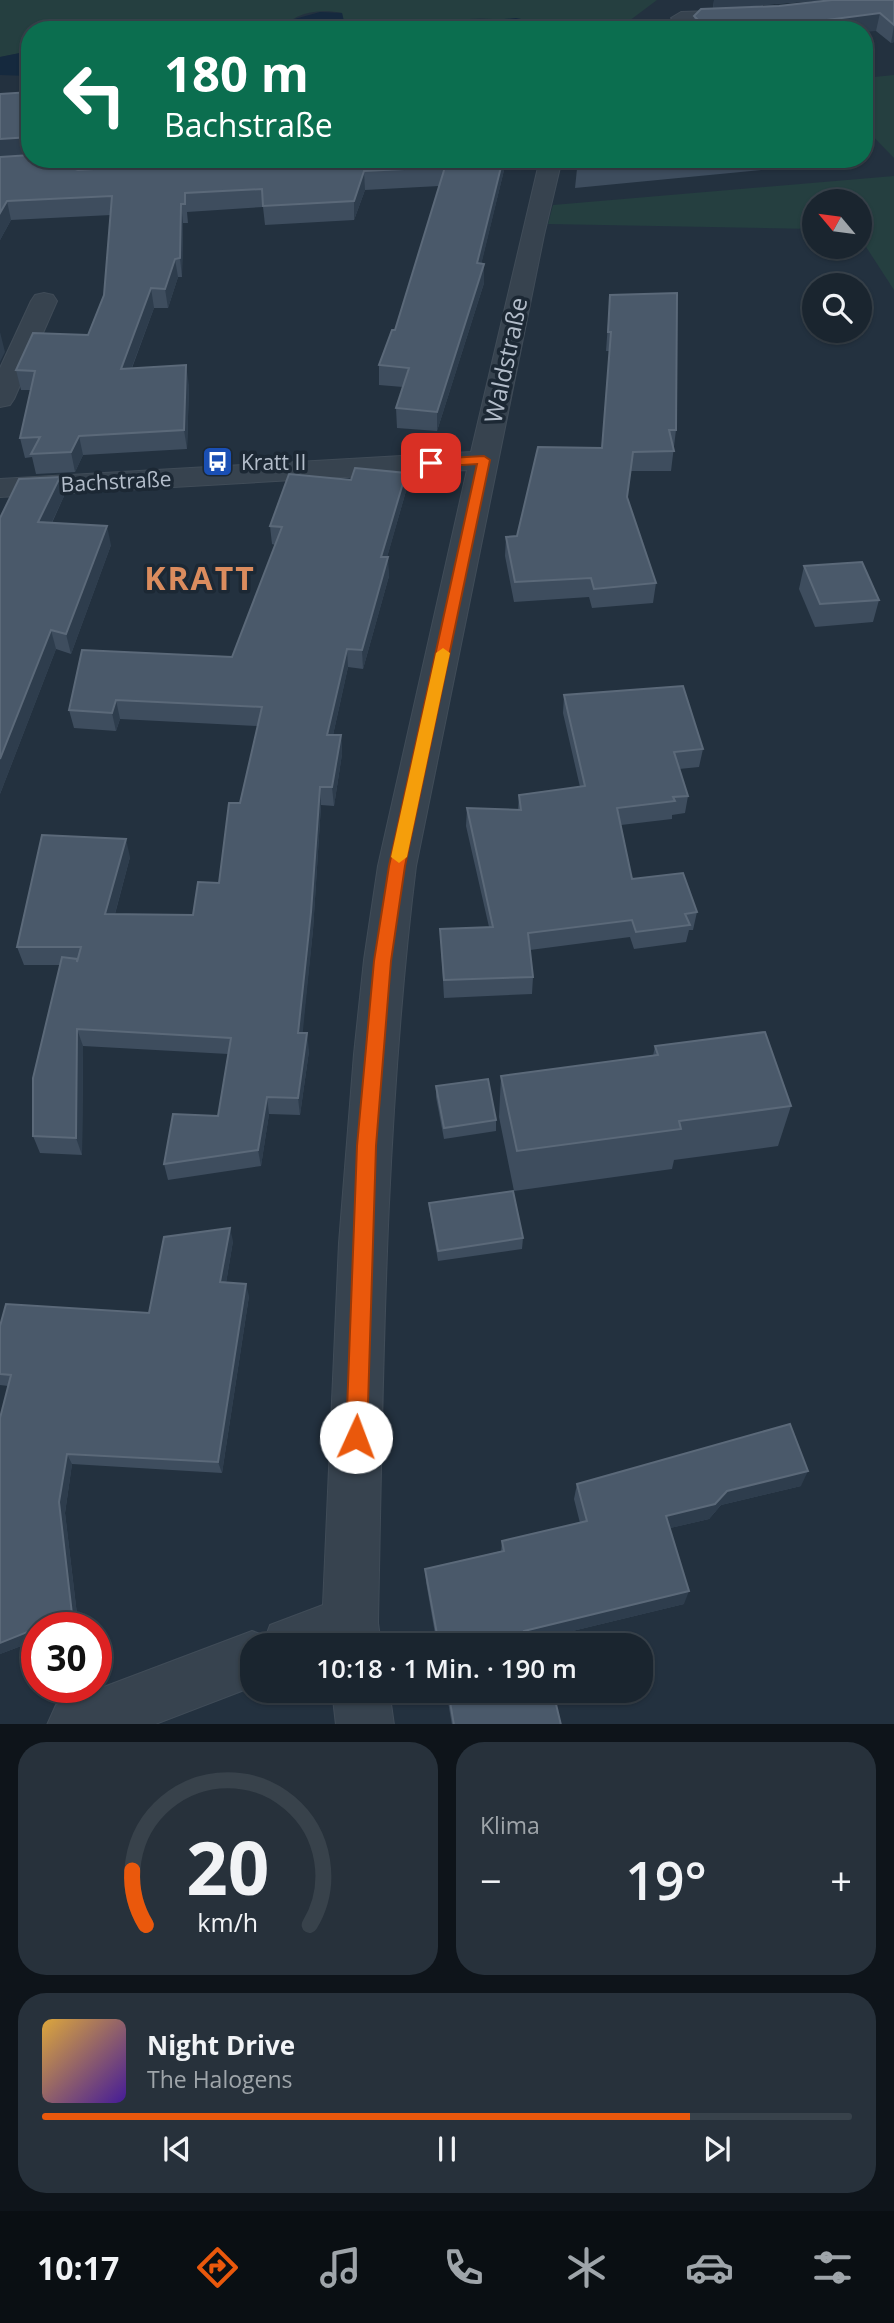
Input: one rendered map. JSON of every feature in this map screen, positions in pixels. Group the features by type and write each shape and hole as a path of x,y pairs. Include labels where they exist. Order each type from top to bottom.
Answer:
{"street":[{"path":"676,21 700,0"},
{"path":"690,21 771,14"},
{"path":"0,166 21,164"},
{"path":"53,168 81,179 100,169"},
{"path":"139,168 182,173 237,169"},
{"name":"Waldstraße","path":"351,1633 367,1146 383,961 397,866 549,168"},
{"path":"0,399 44,302"},
{"name":"Bachstraße","path":"0,488 484,460"},
{"path":"76,1724 240,1663"},
{"path":"362,1703 365,1724"}],"green space":[{"path":"0,0 657,0 629,21 343,21 342,13 326,11 301,15 292,21 21,21 21,53 0,57"},
{"path":"894,75 894,158 873,136 873,77"},
{"path":"894,176 894,290 872,256 872,189 802,189 802,229 548,224 553,205"}],"water":[{"path":"320,12 342,13 344,21 290,21"},
{"path":"516,18 532,21 480,21"},
{"path":"21,53 21,76 0,75 0,57"}],"building":[{"path":"832,0 894,0 894,25 880,13 819,21 699,21 694,16 701,9 779,6"},
{"path":"21,93 21,138 0,139 0,94"},
{"path":"21,156 21,168 78,170 425,168 364,171 354,201 263,206 262,189 185,193 185,204 181,204 180,258 175,259 165,289 151,288 121,369 186,365 184,430 79,436 71,452 31,454 40,437 20,438 35,371 16,370 33,333 88,335 104,295 112,196 7,201 0,213 0,157"},
{"path":"445,168 501,168 477,263 484,264 437,412 396,408 409,368 379,365 392,330 395,330"},
{"path":"677,293 676,430 669,430 674,451 633,452 627,497 656,583 594,589 591,578 515,582 506,537 517,536 538,447 602,448 611,332 608,332 610,295"},
{"path":"355,468 406,473 381,557 388,557 362,650 347,649 327,735 341,735 332,787 320,787 311,912 298,1033 307,1033 298,1098 267,1097 258,1150 164,1164 173,1114 218,1116 231,1038 77,1029 76,1138 33,1136 33,1078 62,957 77,959 77,962 81,947 17,947 42,835 126,839 105,914 193,915 198,882 219,883 229,803 240,803 262,707 116,700 112,713 69,710 82,650 232,657 282,527 270,526 289,474 351,480"},
{"path":"60,477 38,522 107,526 66,634 51,630 0,759 0,518 19,479"},
{"path":"862,562 879,600 820,604 804,566"},
{"path":"683,686 703,749 674,752 688,796 673,797 675,801 617,808 632,879 683,873 697,912 685,914 690,925 636,932 632,920 528,933 533,977 444,980 440,929 493,927 467,808 521,810 519,795 585,786 564,695"},
{"path":"765,1032 791,1106 679,1121 681,1129 517,1151 501,1076 658,1055 655,1046"},
{"path":"488,1079 496,1120 444,1128 436,1086"},
{"path":"513,1191 523,1238 438,1251 429,1203"},
{"path":"230,1228 220,1282 246,1284 218,1462 67,1454 59,1502 72,1612 21,1612 21,1635 0,1643 0,1418 11,1375 0,1374 0,1326 6,1304 149,1313 164,1237"},
{"path":"790,1424 808,1471 727,1491 715,1504 666,1516 689,1591 525,1633 437,1633 425,1569 504,1551 502,1541 587,1521 577,1484"},
{"path":"450,1703 556,1703 561,1724 454,1724"}],"slow traffic":[{"path":"399,857 443,653"}],"place":[{"name":"Kratt II","path":"218,462"}],"district":[{"name":"KRATT","path":"200,577"}],"route":[{"path":"356,1437 367,1146 383,961 397,866 484,460 431,463"}]}
